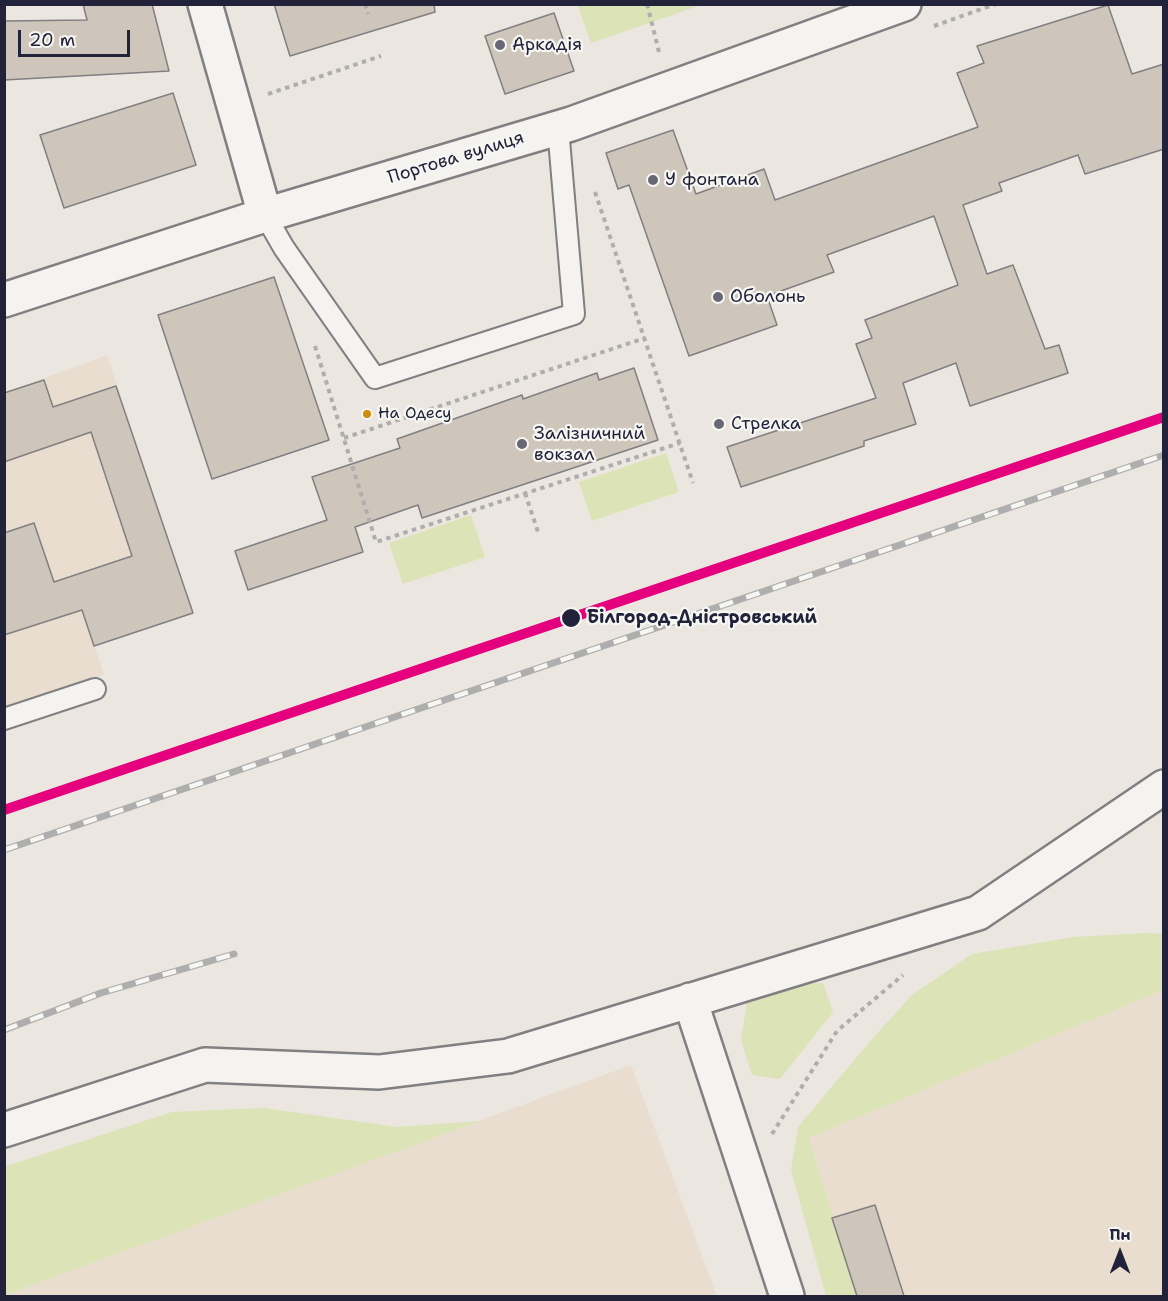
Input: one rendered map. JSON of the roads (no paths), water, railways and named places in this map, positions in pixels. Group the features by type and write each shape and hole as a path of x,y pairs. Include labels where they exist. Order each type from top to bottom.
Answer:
{"street":[{"path":"205,4 265,215"},
{"name":"Портова вулиця","path":"4,300 265,215 558,128 904,4"},
{"path":"4,1130 205,1065 380,1072 508,1056 978,913 1164,787"},
{"path":"690,1000 787,1296"}],"lane":[{"path":"265,215 284,248 375,378 574,314 558,128"},
{"path":"4,719 95,689"}],"railway":[{"path":"4,850 1164,455"},
{"path":"4,1030 101,993 234,954"}],"place":[{"name":"Аркадія","path":"500,45"},
{"name":"У фонтана","path":"653,180"},
{"name":"Оболонь","path":"718,297"},
{"name":"На Одесу","path":"367,414"},
{"name":"Стрелка","path":"719,424"},
{"name":"Залізничний вокзал","path":"522,444"},
{"name":"Білгород-Дністровський","path":"571,618"}]}
